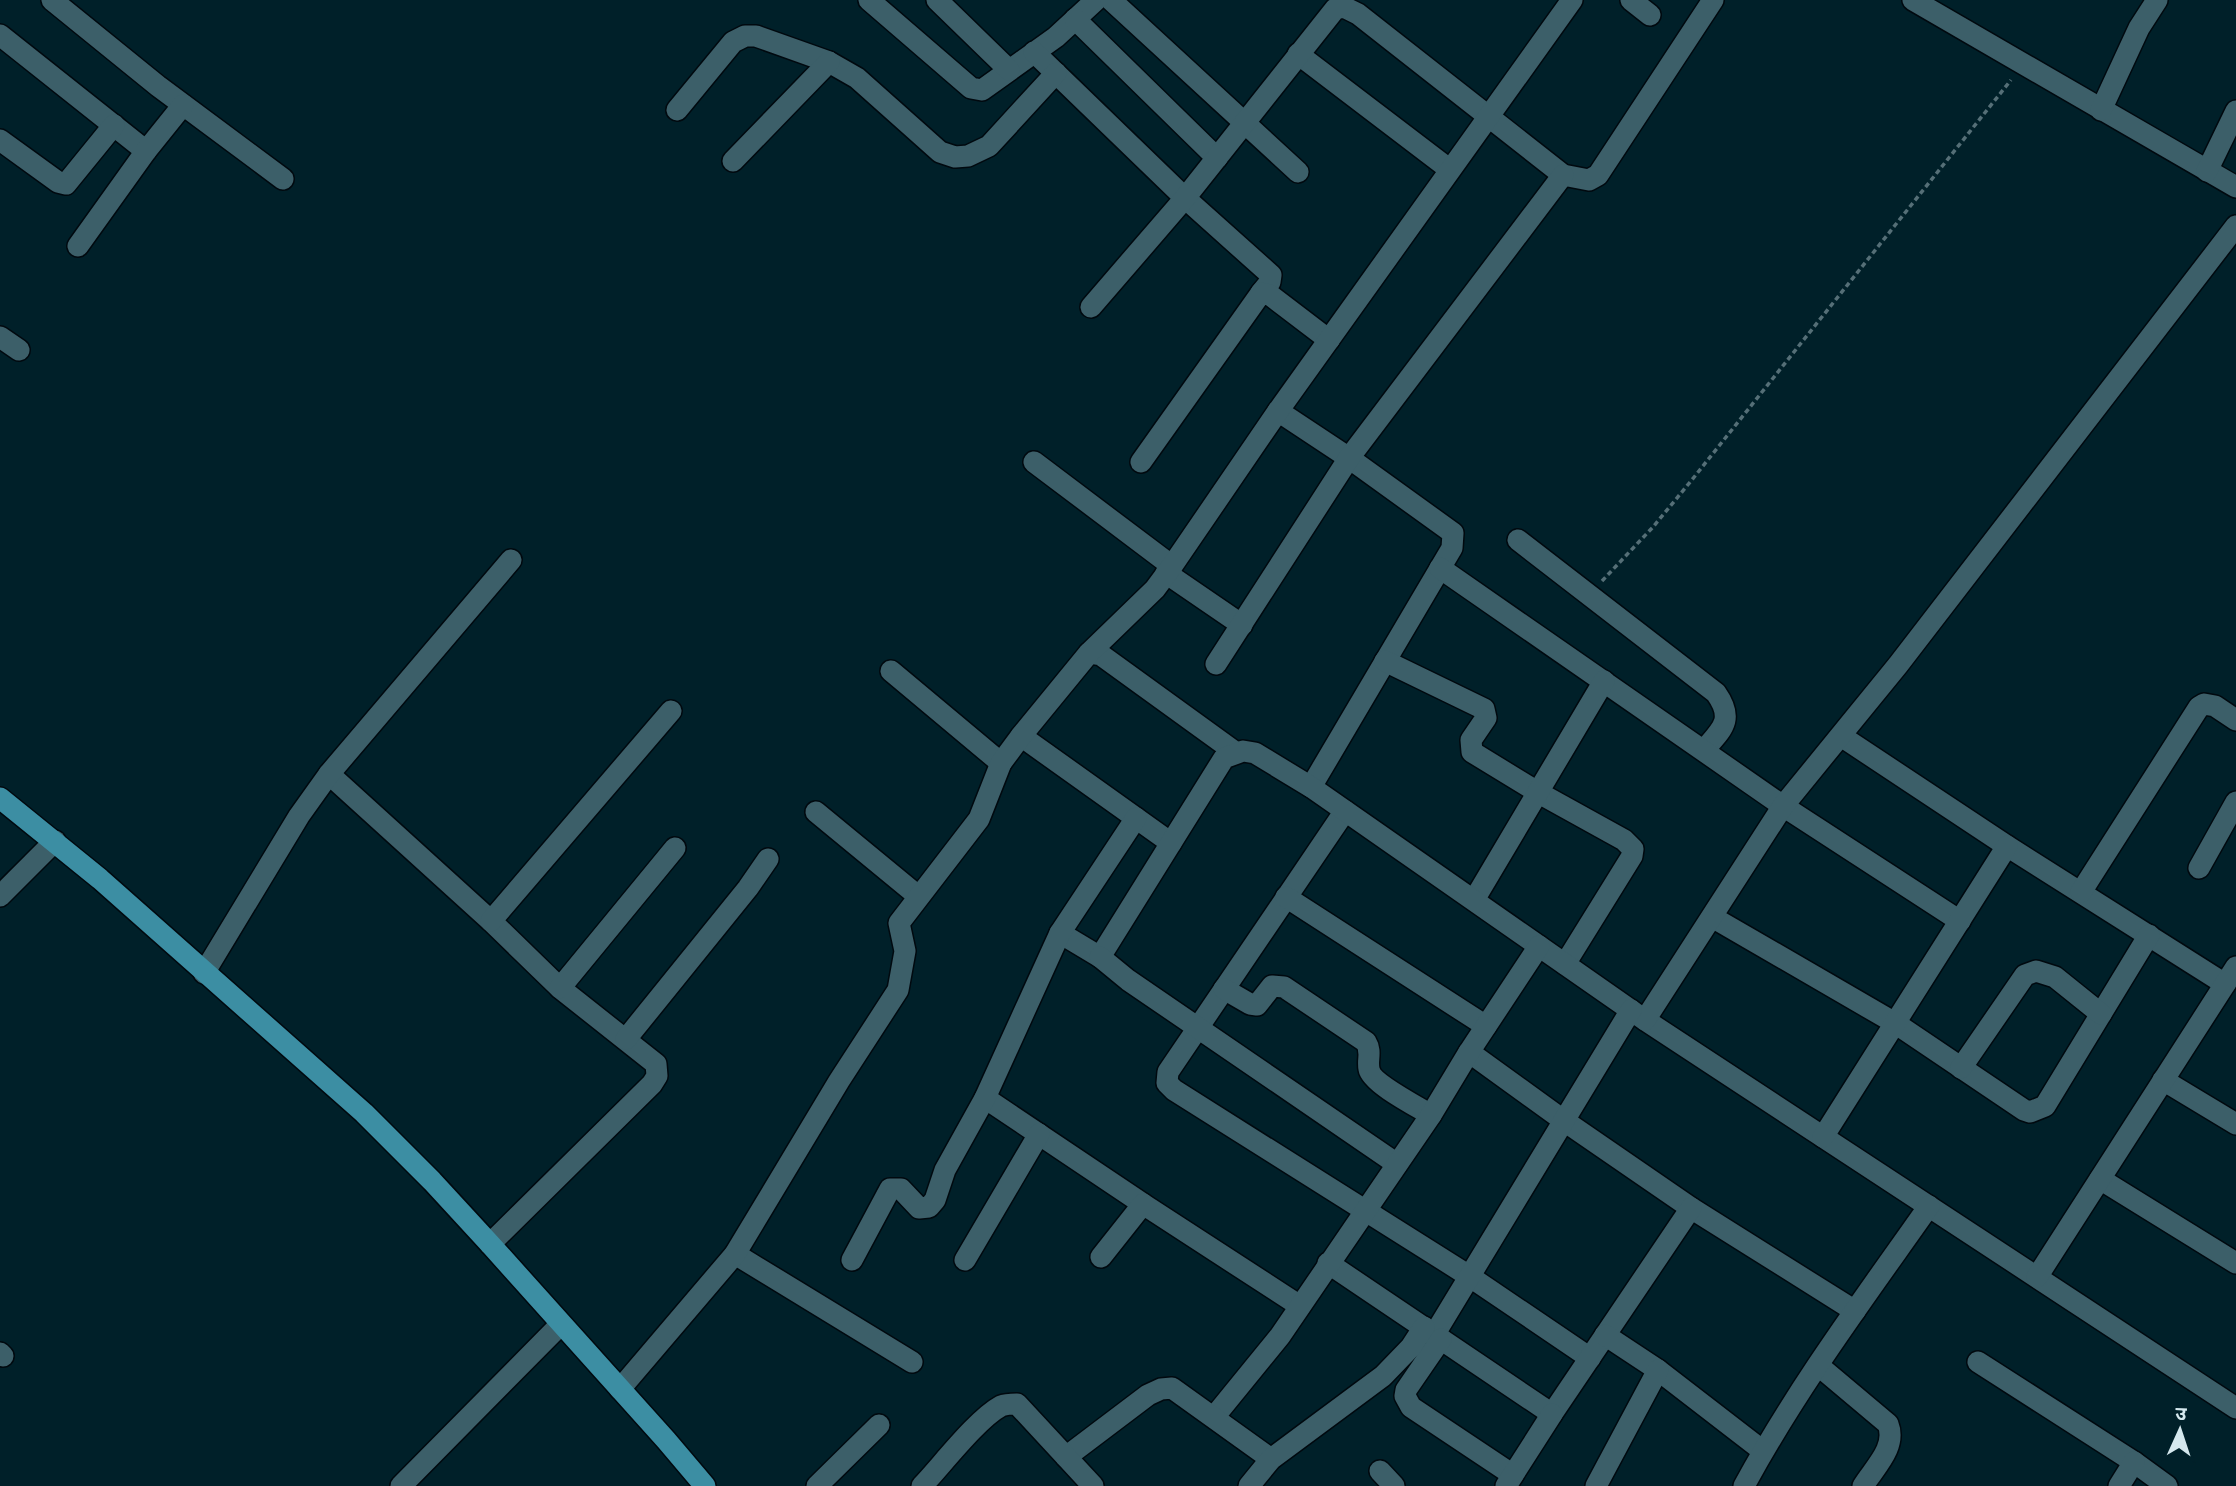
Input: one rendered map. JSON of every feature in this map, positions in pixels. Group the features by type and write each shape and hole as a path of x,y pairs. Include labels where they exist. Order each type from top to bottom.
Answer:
{"main road":[{"path":"0,798 100,879 364,1114 432,1181 490,1244 705,1486"}],"street":[{"path":"52,0 183,105 283,179"},
{"path":"869,0 971,88 982,90 1034,52 1096,0"},
{"path":"937,0 1009,70"},
{"path":"1111,0 1298,172"},
{"path":"620,1389 736,1254 839,1081 898,990 905,951 899,923 979,819 1001,763 1089,653 1155,589 1449,169 1572,0"},
{"path":"1631,0 1650,15"},
{"path":"1091,307 1185,198 1335,9 1344,7 1358,14 1563,175 1589,180 1598,174 1713,0"},
{"path":"1913,0 2236,187"},
{"path":"2101,110 2139,28 2157,0"},
{"path":"1075,19 1217,158"},
{"path":"0,35 146,151"},
{"path":"677,110 733,41 745,36 755,36 829,62 857,78 940,152 955,157 968,156 989,146 1056,73"},
{"path":"1034,52 1185,198 1271,275 1270,282 1141,463"},
{"path":"1298,54 1449,169"},
{"path":"733,161 829,62"},
{"path":"78,246 146,151 183,105"},
{"path":"2207,171 2236,111"},
{"path":"0,139 58,182 66,184 114,125"},
{"path":"1216,664 1349,458 1563,175"},
{"path":"1690,1208 1509,1480 1407,1402 1406,1390 1433,1334 1563,1120 1712,917 1783,806 1915,643 2236,226"},
{"path":"1261,293 1270,295 1328,340"},
{"path":"0,337 19,350"},
{"path":"1278,411 1453,533 1452,548 1311,787"},
{"path":"1034,462 1241,625"},
{"path":"1518,540 1716,693 1727,713 1724,725 1704,750"},
{"path":"204,973 299,817 329,774 511,560"},
{"path":"1440,568 1783,806 1960,921"},
{"path":"1089,653 1101,655 1235,752"},
{"path":"1385,661 1484,709 1486,718 1471,740 1472,752 1624,840 1633,849 1632,856 1565,964"},
{"path":"891,671 1001,763"},
{"path":"1474,900 1604,681"},
{"path":"2081,892 2199,707 2204,704 2215,706 2236,720"},
{"path":"491,921 671,711"},
{"path":"1021,736 1171,843"},
{"path":"1841,736 2148,935 2231,976 2037,1277"},
{"path":"1100,957 1224,758 1235,752 1255,753 1311,787 1638,1015 2236,1408"},
{"path":"329,774 491,921 560,988 656,1064 657,1076 652,1084 490,1244"},
{"path":"2199,868 2236,802"},
{"path":"1345,811 1168,1072 1167,1083 1174,1090 1469,1276 1590,1358"},
{"path":"816,812 918,896"},
{"path":"852,1260 890,1189 901,1189 919,1208 929,1207 935,1200 945,1170 985,1098 1060,933 1136,818"},
{"path":"0,896 55,841"},
{"path":"1823,1137 2007,846"},
{"path":"560,988 675,848"},
{"path":"626,1039 748,888 768,859"},
{"path":"1286,897 1486,1026"},
{"path":"1712,917 1895,1023 2030,1112 2045,1106 2148,935"},
{"path":"1060,933 1100,957 1128,981 1396,1164"},
{"path":"1214,1417 1280,1336 1364,1209 1431,1115 1539,946"},
{"path":"1961,1068 2025,975 2036,971 2055,977 2101,1014"},
{"path":"1224,989 1250,1004 1257,1005 1272,986 1284,987 1366,1042 1370,1055 1368,1069 1375,1080 1431,1115"},
{"path":"1469,1052 1690,1208 1855,1311"},
{"path":"2163,1080 2236,1123"},
{"path":"985,1098 1300,1306"},
{"path":"965,1260 1039,1134"},
{"path":"2100,1179 2236,1263"},
{"path":"1101,1257 1143,1204"},
{"path":"1744,1486 1763,1451 1855,1311 1929,1206"},
{"path":"736,1254 912,1362"},
{"path":"1328,1263 1552,1414"},
{"path":"401,1486 561,1324"},
{"path":"1249,1486 1271,1460 1384,1376 1410,1347 1433,1334"},
{"path":"1605,1335 1658,1370 1763,1451"},
{"path":"1978,1362 2167,1486"},
{"path":"1819,1366 1888,1424 1892,1434 1890,1446 1863,1486"},
{"path":"1596,1486 1658,1370"},
{"path":"1066,1457 1148,1395 1161,1388 1172,1388 1271,1460"},
{"path":"922,1486 972,1431 1001,1406 1010,1404 1017,1404 1093,1486"},
{"path":"817,1486 879,1425"},
{"path":"2119,1486 2134,1462"}],"path":[{"path":"1589,595 1653,527 1691,481 2023,64"}]}
